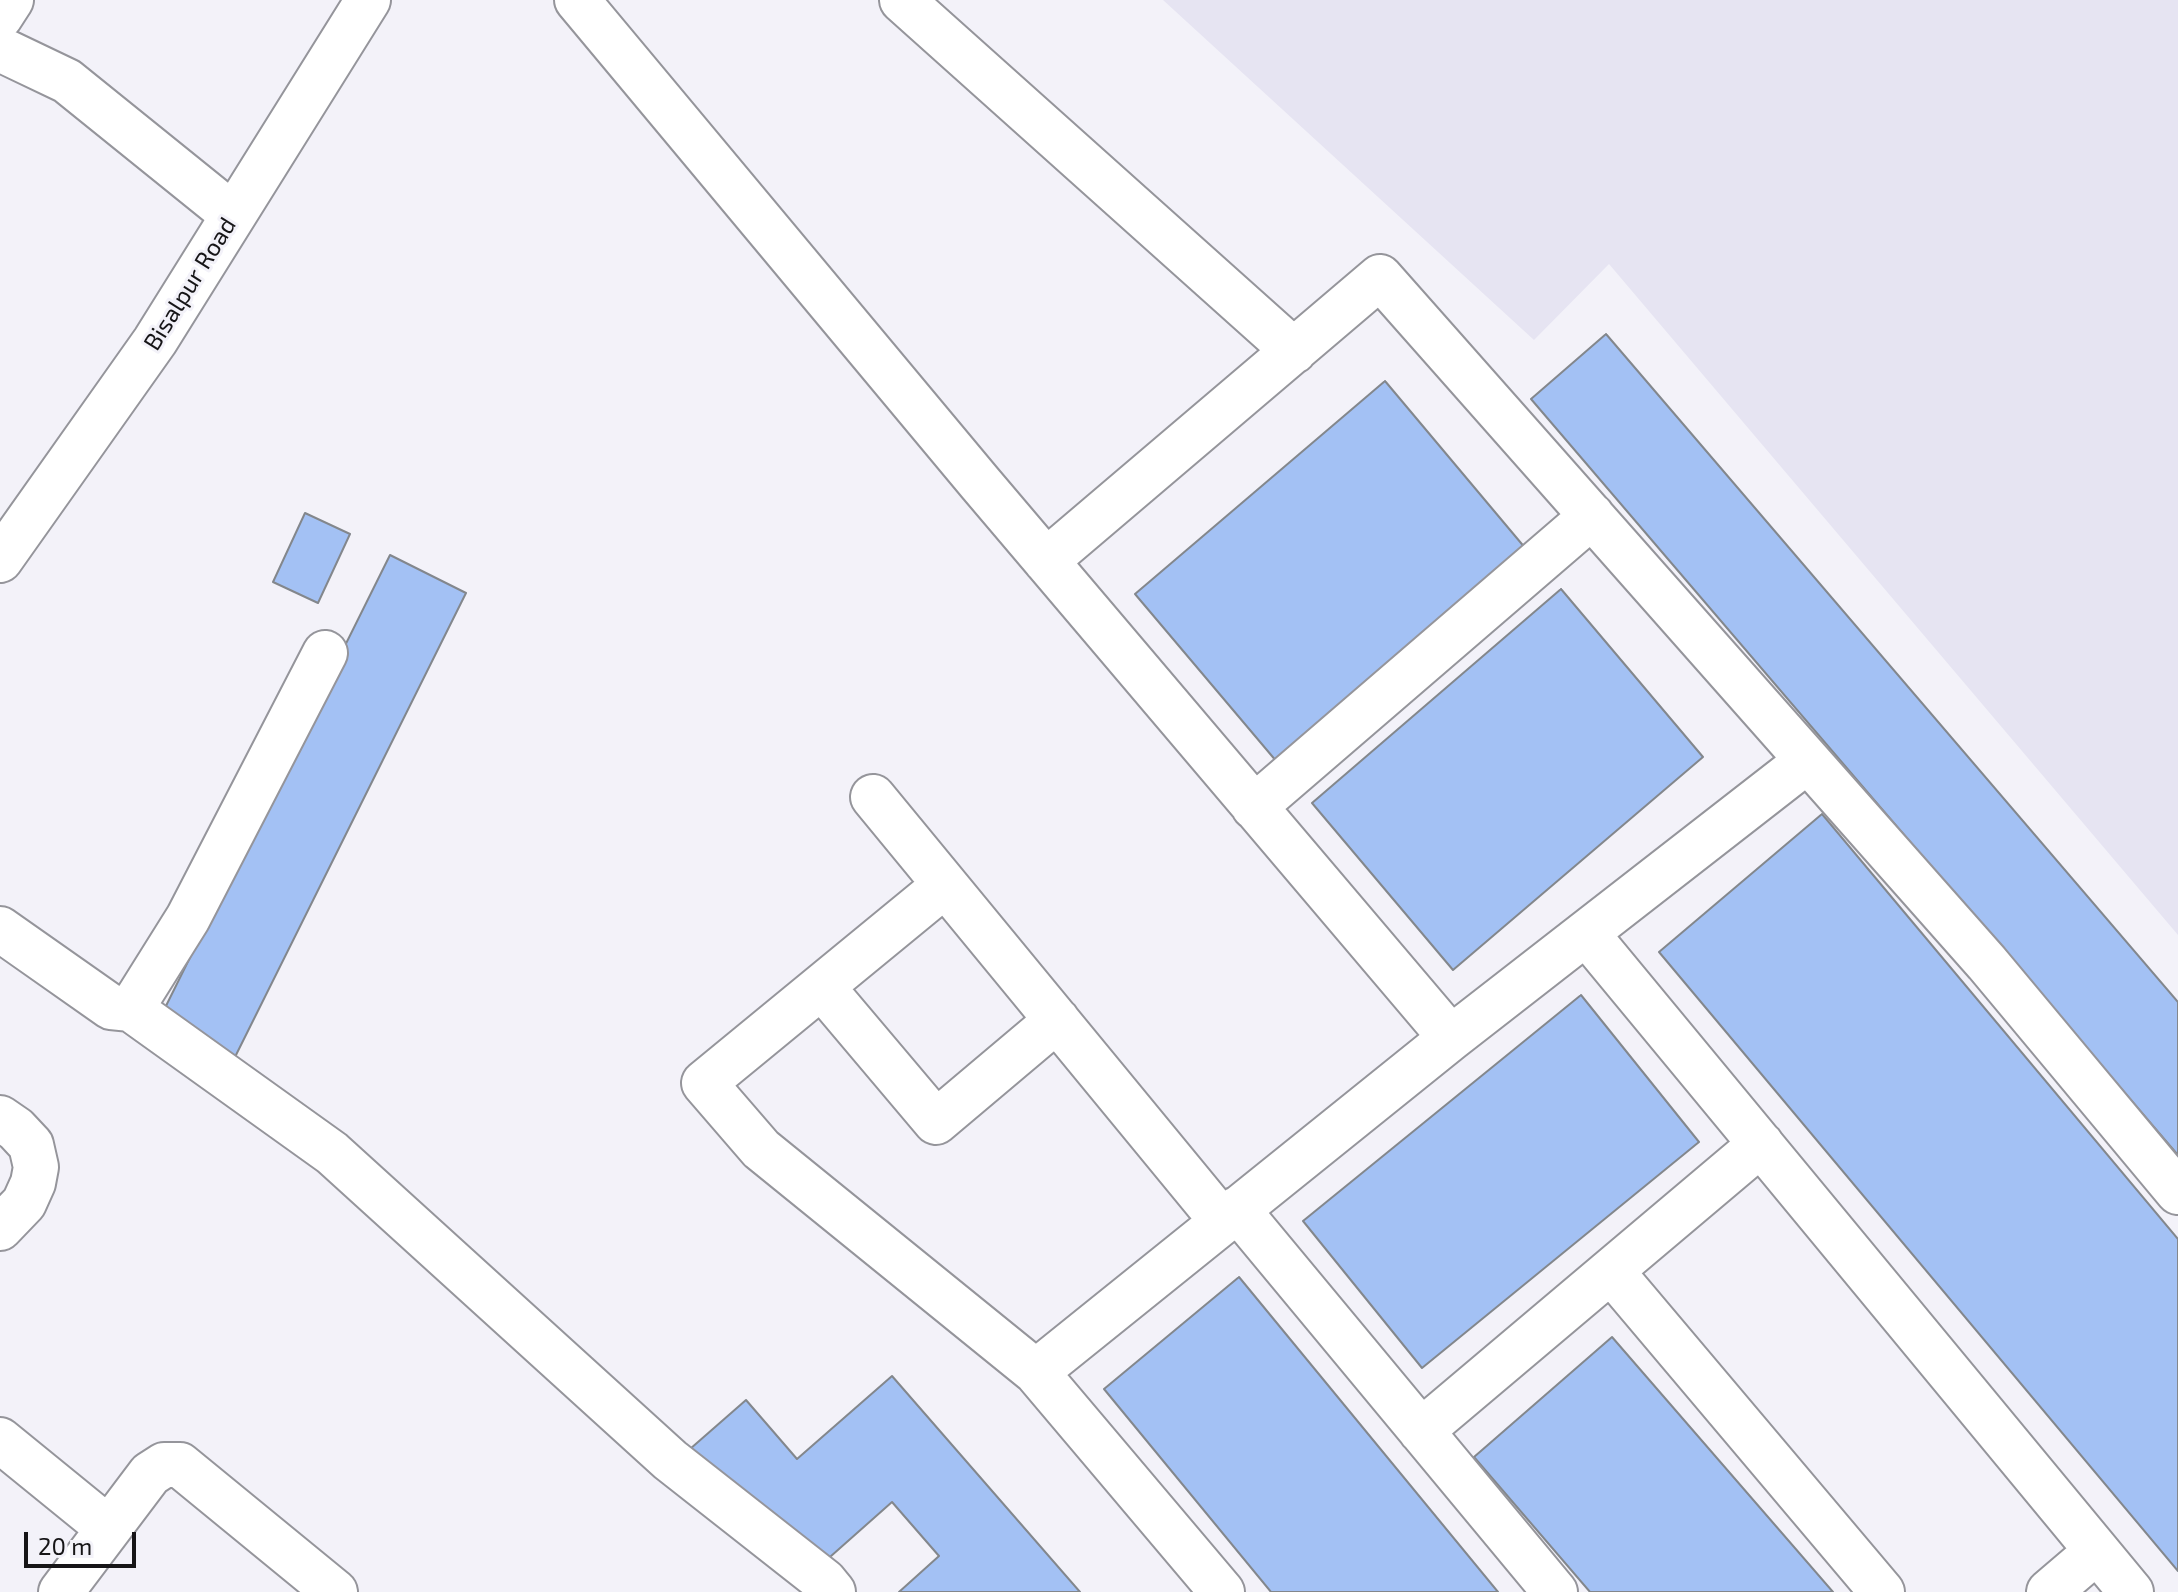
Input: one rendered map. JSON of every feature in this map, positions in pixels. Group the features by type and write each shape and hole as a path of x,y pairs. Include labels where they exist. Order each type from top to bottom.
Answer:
{"street":[{"path":"0,17 11,0"},
{"name":"Bisalpur Road","path":"0,560 155,341 368,0"},
{"path":"577,0 1046,561 1451,1038"},
{"path":"902,0 1294,351"},
{"path":"0,49 67,81 233,215"},
{"path":"1046,561 1380,277 1987,963 2178,1192"},
{"path":"1254,807 1592,516"},
{"path":"131,1009 188,918 325,653"},
{"path":"1036,1372 1451,1038 1807,761"},
{"path":"873,797 1057,1020 1421,1431 1555,1592"},
{"path":"945,885 704,1083 761,1149 1036,1372 1222,1592"},
{"path":"0,929 111,1007 131,1009 332,1153 670,1460 824,1581 833,1592"},
{"path":"1586,933 2131,1592"},
{"path":"822,987 936,1122 1057,1020"},
{"path":"0,1118 31,1145 36,1167 24,1203 0,1228"},
{"path":"1421,1431 1761,1144"},
{"path":"1611,1271 1882,1592"},
{"path":"0,1440 108,1528"},
{"path":"61,1592 150,1474 164,1465 180,1465 335,1592"},
{"path":"2049,1592 2097,1551"}],"shaded area":[{"path":"1163,0 2178,0 2178,935 1609,264 1534,340"}],"building":[{"path":"1606,334 2178,1002 2178,1155 1531,399"},
{"path":"1385,381 1526,549 1277,762 1135,594"},
{"path":"305,513 350,534 318,603 273,582"},
{"path":"390,555 466,593 230,1067 154,1030"},
{"path":"1561,589 1703,757 1453,970 1312,803"},
{"path":"1822,814 2178,1239 2178,1571 1659,952"},
{"path":"1581,995 1699,1142 1422,1368 1303,1221"},
{"path":"1239,1277 1498,1592 1271,1592 1104,1389"},
{"path":"1612,1337 1833,1592 1590,1592 1474,1457"},
{"path":"892,1376 1080,1592 899,1592 939,1556 892,1502 804,1580 690,1449 746,1400 797,1459"}]}
